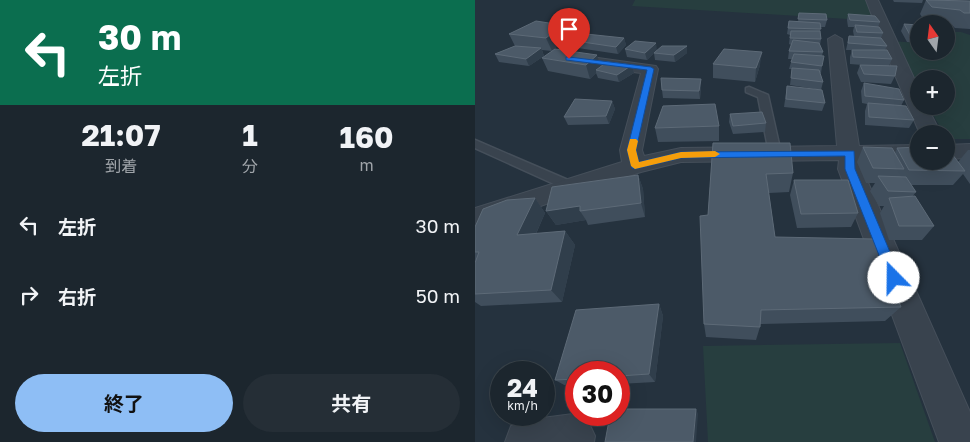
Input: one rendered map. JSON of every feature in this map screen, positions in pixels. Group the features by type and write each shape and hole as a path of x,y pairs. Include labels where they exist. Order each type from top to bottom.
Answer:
{"street":[{"path":"872,0 900,68 927,125"},
{"path":"835,39 846,136 850,153 850,169 961,442"},
{"path":"569,59 651,69 631,150 635,166"},
{"path":"955,152 970,151"},
{"path":"475,220 570,186 635,166 681,155 910,152"},
{"path":"527,442 573,436 572,442"}],"lane":[{"path":"749,90 763,95 775,153"},
{"path":"475,144 570,186"}],"green space":[{"path":"635,0 870,0 881,21 632,6"},
{"path":"955,32 970,35 970,139 955,139 955,125 939,125 933,115 955,115 955,70 910,70 910,74 891,41 910,42 910,60 955,60"},
{"path":"900,343 935,442 708,442 703,346"}],"building":[{"path":"926,0 970,1 970,13 932,7"},
{"path":"799,13 826,14 827,20 798,19"},
{"path":"848,14 875,16 880,22 850,20"},
{"path":"536,21 562,25 546,38 509,34"},
{"path":"789,21 820,23 821,29 788,28"},
{"path":"904,24 910,24 910,35"},
{"path":"855,25 879,27 883,33 857,32"},
{"path":"791,31 820,31 821,39 790,38"},
{"path":"586,34 624,38 616,47 576,41"},
{"path":"849,36 881,38 887,46 848,43"},
{"path":"793,40 819,43 823,52 789,51"},
{"path":"635,41 656,43 645,53 625,49"},
{"path":"515,46 541,48 526,59 495,54"},
{"path":"662,46 687,46 674,55 654,53"},
{"path":"555,49 597,55 586,65 542,58"},
{"path":"724,49 762,52 756,68 713,64"},
{"path":"852,50 887,50 892,59 853,57"},
{"path":"794,54 824,56 822,66 791,62"},
{"path":"607,62 632,65 617,75 596,70"},
{"path":"860,65 897,66 895,76 864,74"},
{"path":"792,68 819,70 823,82 791,78"},
{"path":"661,78 701,79 699,91 662,90"},
{"path":"864,83 899,89 904,100 865,96"},
{"path":"787,86 822,90 825,103 786,99"},
{"path":"575,99 612,101 606,116 564,117"},
{"path":"868,103 906,106 914,120 869,117"},
{"path":"715,104 719,126 655,128 663,106"},
{"path":"762,112 766,123 733,126 730,114"},
{"path":"713,143 790,143 793,173 766,174 775,237 874,239 901,307 761,310 760,327 704,324 700,216 708,215"},
{"path":"863,147 892,148 904,169 873,168"},
{"path":"910,147 910,170 955,170 955,158 965,171 909,170 897,148"},
{"path":"638,175 641,203 580,211 580,206 546,211 552,187"},
{"path":"878,176 906,177 916,192 888,191"},
{"path":"794,180 848,180 858,213 801,214"},
{"path":"915,196 934,226 899,226 889,198"},
{"path":"535,198 517,235 565,231 551,290 475,294 475,263 479,252 475,252 475,227 483,209 507,200"},
{"path":"659,304 649,374 630,375 630,361 565,361 565,380 555,380 576,310"},
{"path":"630,409 696,409 693,442 605,442 608,426 630,426"}],"slow traffic":[{"path":"633,141 631,150 635,166 681,155 715,154"}],"route":[{"path":"569,59 651,69 631,150 635,166 681,155 850,153 850,169 894,278"}]}
